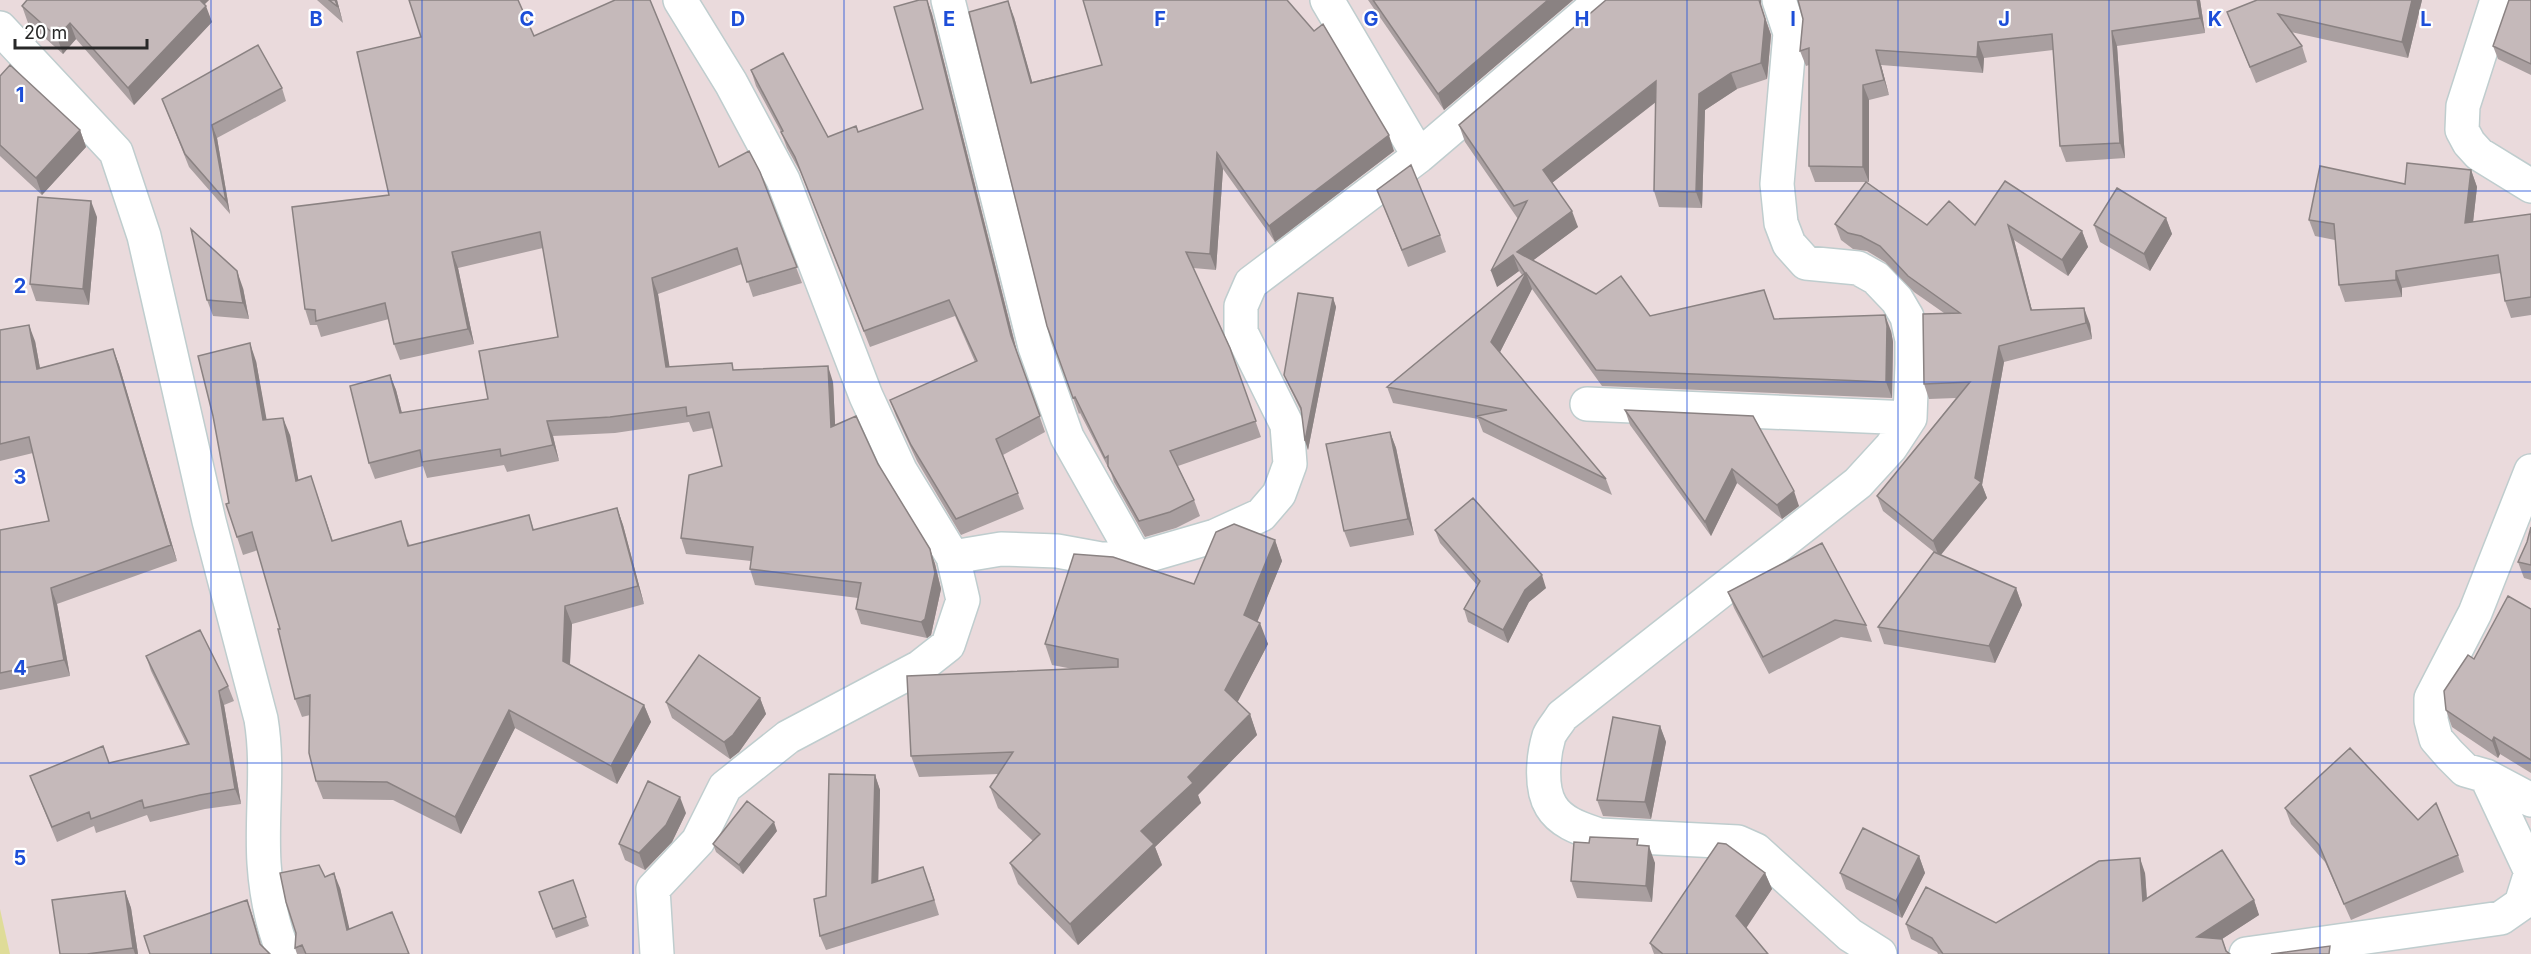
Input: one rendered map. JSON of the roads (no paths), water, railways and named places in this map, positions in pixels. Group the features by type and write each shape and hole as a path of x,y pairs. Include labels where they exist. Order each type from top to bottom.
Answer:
{"street":[{"path":"657,954 653,888 698,841 725,787 788,736 920,667 948,645 963,600 953,557 900,470 866,396 783,180 731,83 680,0"},
{"path":"948,0 1035,346 1067,437 1136,559"},
{"path":"1327,0 1419,156"},
{"path":"953,557 1001,549 1057,551 1101,559 1136,559 1215,536 1261,515 1279,494 1290,464 1287,425 1240,332 1241,306 1251,283 1419,156 1602,0"},
{"path":"1779,0 1790,33 1778,184 1781,223 1789,244 1806,263 1858,268 1876,278 1897,300 1907,317 1912,340 1910,418 1891,447 1858,483 1562,716 1550,735 1545,754 1545,784 1551,806 1562,818 1599,835 1738,842 1756,850 1850,935 1880,954"},
{"path":"2497,0 2463,106 2462,130 2469,143 2479,154 2531,186"},
{"path":"0,28 116,152 144,236 209,521 261,719 266,746 264,862 267,896 284,954"},
{"path":"1587,404 1910,418"},
{"path":"2531,471 2475,613 2431,698 2431,720 2436,739 2465,770 2486,776 2531,800"},
{"path":"2246,954 2501,918 2521,904 2531,872 2486,776"}]}
